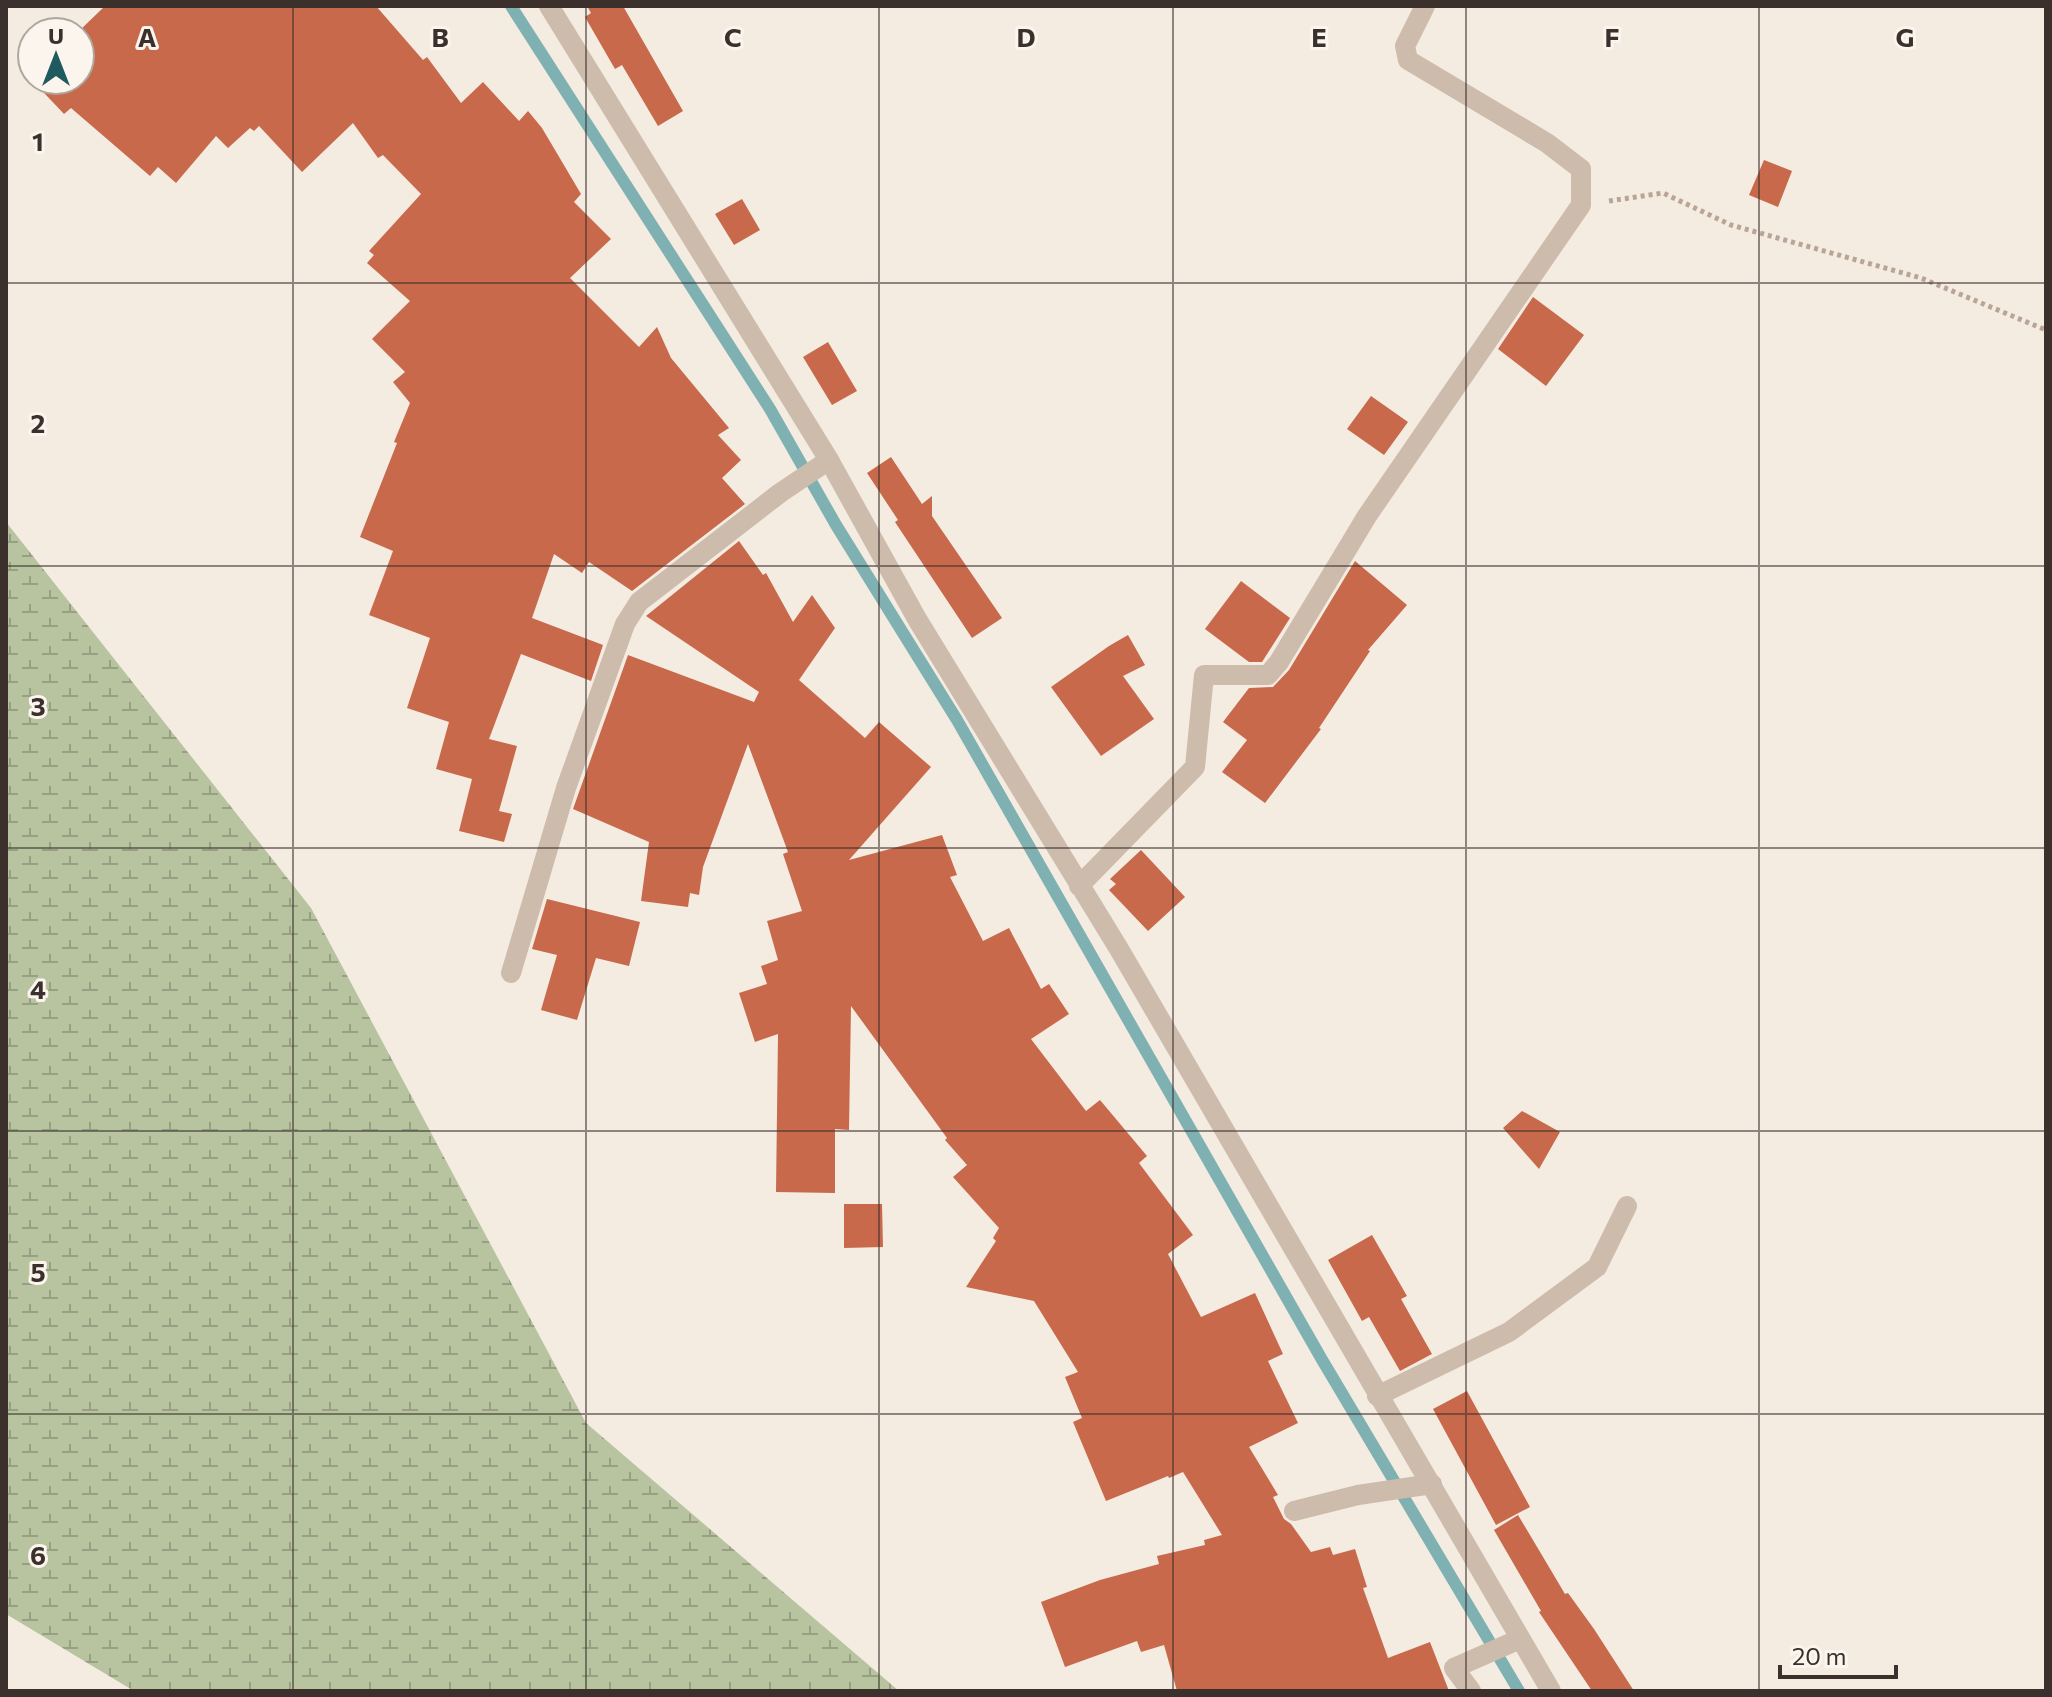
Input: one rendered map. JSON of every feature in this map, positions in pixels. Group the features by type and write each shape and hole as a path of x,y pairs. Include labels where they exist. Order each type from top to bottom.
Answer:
{"street":[{"path":"549,6 829,460 917,619 1119,949 1515,1641 1551,1691"},
{"path":"1079,886 1195,767 1204,675 1268,675 1279,662 1367,516 1581,205 1581,169 1547,143 1408,60 1405,46 1425,6"},
{"path":"511,973 566,788 625,624 639,602 780,493 829,460"},
{"path":"1377,1396 1509,1332 1597,1267 1627,1206"},
{"path":"1294,1511 1358,1495 1424,1485"},
{"path":"1471,1691 1454,1668 1515,1641"}],"path":[{"path":"1581,205 1663,193 1731,225 1921,278 2046,330"}],"green space":[{"path":"6,522 311,908 586,1423 899,1691 134,1691 6,1614"}],"building":[{"path":"105,6 376,6 423,60 427,57 461,103 483,82 519,121 528,111 542,128 581,194 574,202 611,239 570,278 639,347 657,327 671,358 729,428 718,435 741,460 722,478 745,504 632,591 589,562 582,573 554,554 532,618 603,645 591,681 521,654 489,739 517,746 499,811 512,814 504,842 459,831 472,779 436,769 449,722 407,708 430,638 369,615 393,551 360,537 410,403 393,382 405,372 372,339 410,301 367,263 374,255 369,251 421,194 383,155 378,158 353,123 302,172 259,126 254,131 250,128 228,148 216,136 176,183 158,167 150,176 71,108 64,114 47,96 96,96 95,16"},
{"path":"587,6 623,6 683,111 658,126 622,65 615,69 585,17 591,13"},
{"path":"1764,160 1792,171 1778,207 1749,195"},
{"path":"742,199 760,230 734,245 715,214"},
{"path":"1533,297 1584,335 1546,386 1498,349"},
{"path":"828,342 857,391 832,405 803,357"},
{"path":"1371,396 1408,422 1384,455 1347,429"},
{"path":"891,457 922,504 932,496 932,516 1002,618 972,638 895,522 898,520 867,473"},
{"path":"739,541 763,575 766,573 793,622 812,595 835,628 799,680 865,738 879,722 931,767 849,860 942,835 957,875 950,877 983,941 1009,928 1041,989 1049,984 1069,1014 1031,1039 1086,1111 1100,1100 1147,1156 1139,1163 1193,1235 1168,1254 1201,1317 1255,1293 1283,1354 1268,1361 1298,1423 1249,1447 1278,1495 1273,1497 1284,1519 1311,1552 1330,1547 1333,1555 1355,1549 1367,1587 1363,1588 1388,1658 1430,1642 1449,1691 1177,1691 1164,1645 1141,1652 1137,1641 1065,1667 1041,1602 1100,1580 1159,1564 1157,1556 1205,1545 1204,1540 1222,1535 1183,1472 1106,1501 1073,1422 1082,1418 1065,1377 1078,1372 1034,1301 966,1287 996,1241 993,1238 999,1228 953,1177 967,1165 945,1140 947,1138 851,1006 849,1130 835,1129 835,1193 776,1192 778,1034 755,1042 739,993 767,984 761,966 778,960 767,921 802,911 783,854 788,852 748,744 703,867 699,895 690,893 688,907 641,901 649,842 573,809 628,655 754,702 759,692 646,616"},
{"path":"1355,561 1407,605 1368,650 1321,729 1265,803 1222,772 1247,740 1223,722 1249,688 1273,687 1289,670"},
{"path":"1241,581 1290,618 1262,662 1249,662 1205,629"},
{"path":"1128,635 1145,665 1123,676 1154,719 1101,756 1051,687"},
{"path":"1141,850 1185,897 1148,931 1109,890 1116,884 1110,879"},
{"path":"547,899 640,922 629,966 596,958 577,1020 541,1010 557,955 532,949"},
{"path":"1522,1111 1560,1132 1539,1169 1503,1128"},
{"path":"844,1204 882,1204 883,1247 844,1248"},
{"path":"1372,1235 1407,1296 1401,1299 1432,1354 1400,1371 1369,1317 1362,1321 1328,1260"},
{"path":"1467,1391 1530,1507 1496,1525 1433,1409"},
{"path":"1518,1515 1565,1594 1568,1593 1594,1629 1634,1691 1592,1691 1539,1612 1494,1530"}],"waterway":[{"path":"511,6 770,409 836,525 957,720 1321,1358 1519,1691"}]}
